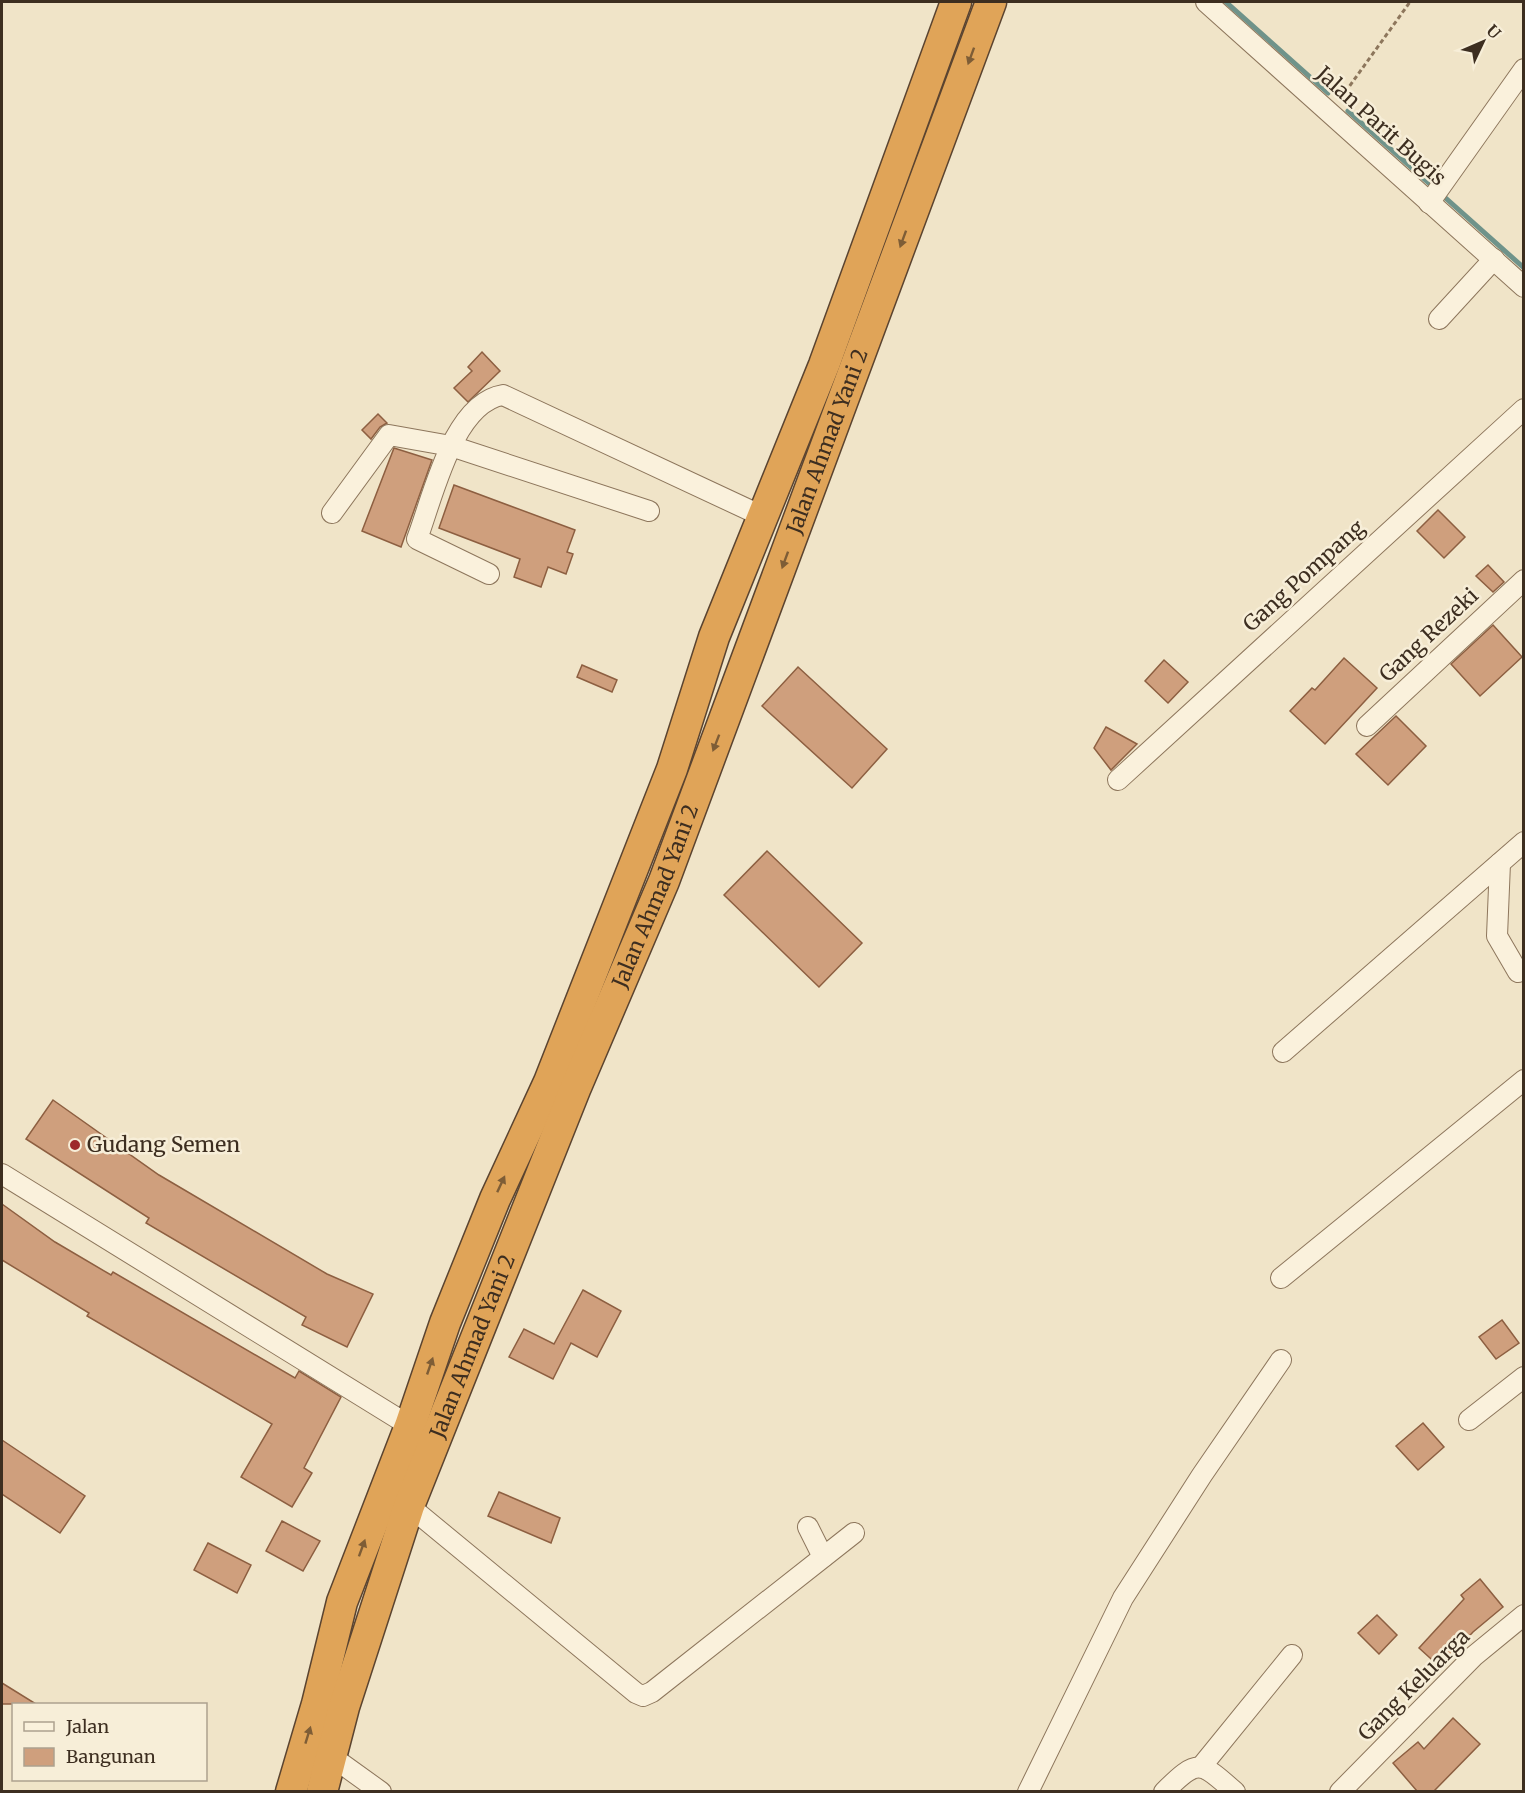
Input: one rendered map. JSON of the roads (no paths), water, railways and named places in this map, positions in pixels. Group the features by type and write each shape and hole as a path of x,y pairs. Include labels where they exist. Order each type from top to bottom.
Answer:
{"highway":[{"name":"Jalan Ahmad Yani 2","path":"291,1791 317,1704 342,1602 410,1426 445,1323 495,1199 549,1082 672,769 714,637 824,365 956,2"},
{"name":"Jalan Ahmad Yani 2","path":"322,1791 344,1707 410,1506 576,1087 664,881 991,2"},
{"path":"916,115 944,129"}],"street":[{"name":"Jalan Parit Bugis","path":"1206,2 1331,111 1429,203 1524,287"},
{"path":"1429,203 1524,69"},
{"path":"1439,319 1494,259"},
{"path":"489,574 417,539 456,433 482,401 503,395 764,517"},
{"name":"Gang Pompang","path":"1118,780 1524,409"},
{"path":"332,513 389,435 452,446 649,511"},
{"name":"Gang Rezeki","path":"1367,726 1524,580"},
{"path":"1283,1052 1524,842"},
{"path":"1500,862 1497,936 1518,972"},
{"path":"1281,1278 1524,1080"},
{"path":"2,1174 410,1426"},
{"path":"1028,1791 1123,1598 1202,1475 1281,1360"},
{"path":"1469,1420 1524,1377"},
{"path":"410,1506 578,1647 636,1693 643,1696 652,1692 854,1533"},
{"path":"808,1527 823,1557"},
{"name":"Gang Keluarga","path":"1340,1791 1474,1656 1524,1615"},
{"path":"1202,1767 1292,1655"},
{"path":"331,1756 381,1791"},
{"path":"1164,1791 1186,1770 1202,1767 1215,1774 1235,1791"}],"waterway":[{"path":"1226,2 1328,93"},
{"path":"1348,111 1524,268"}],"place":[{"name":"Gudang Semen","path":"75,1145"}]}
